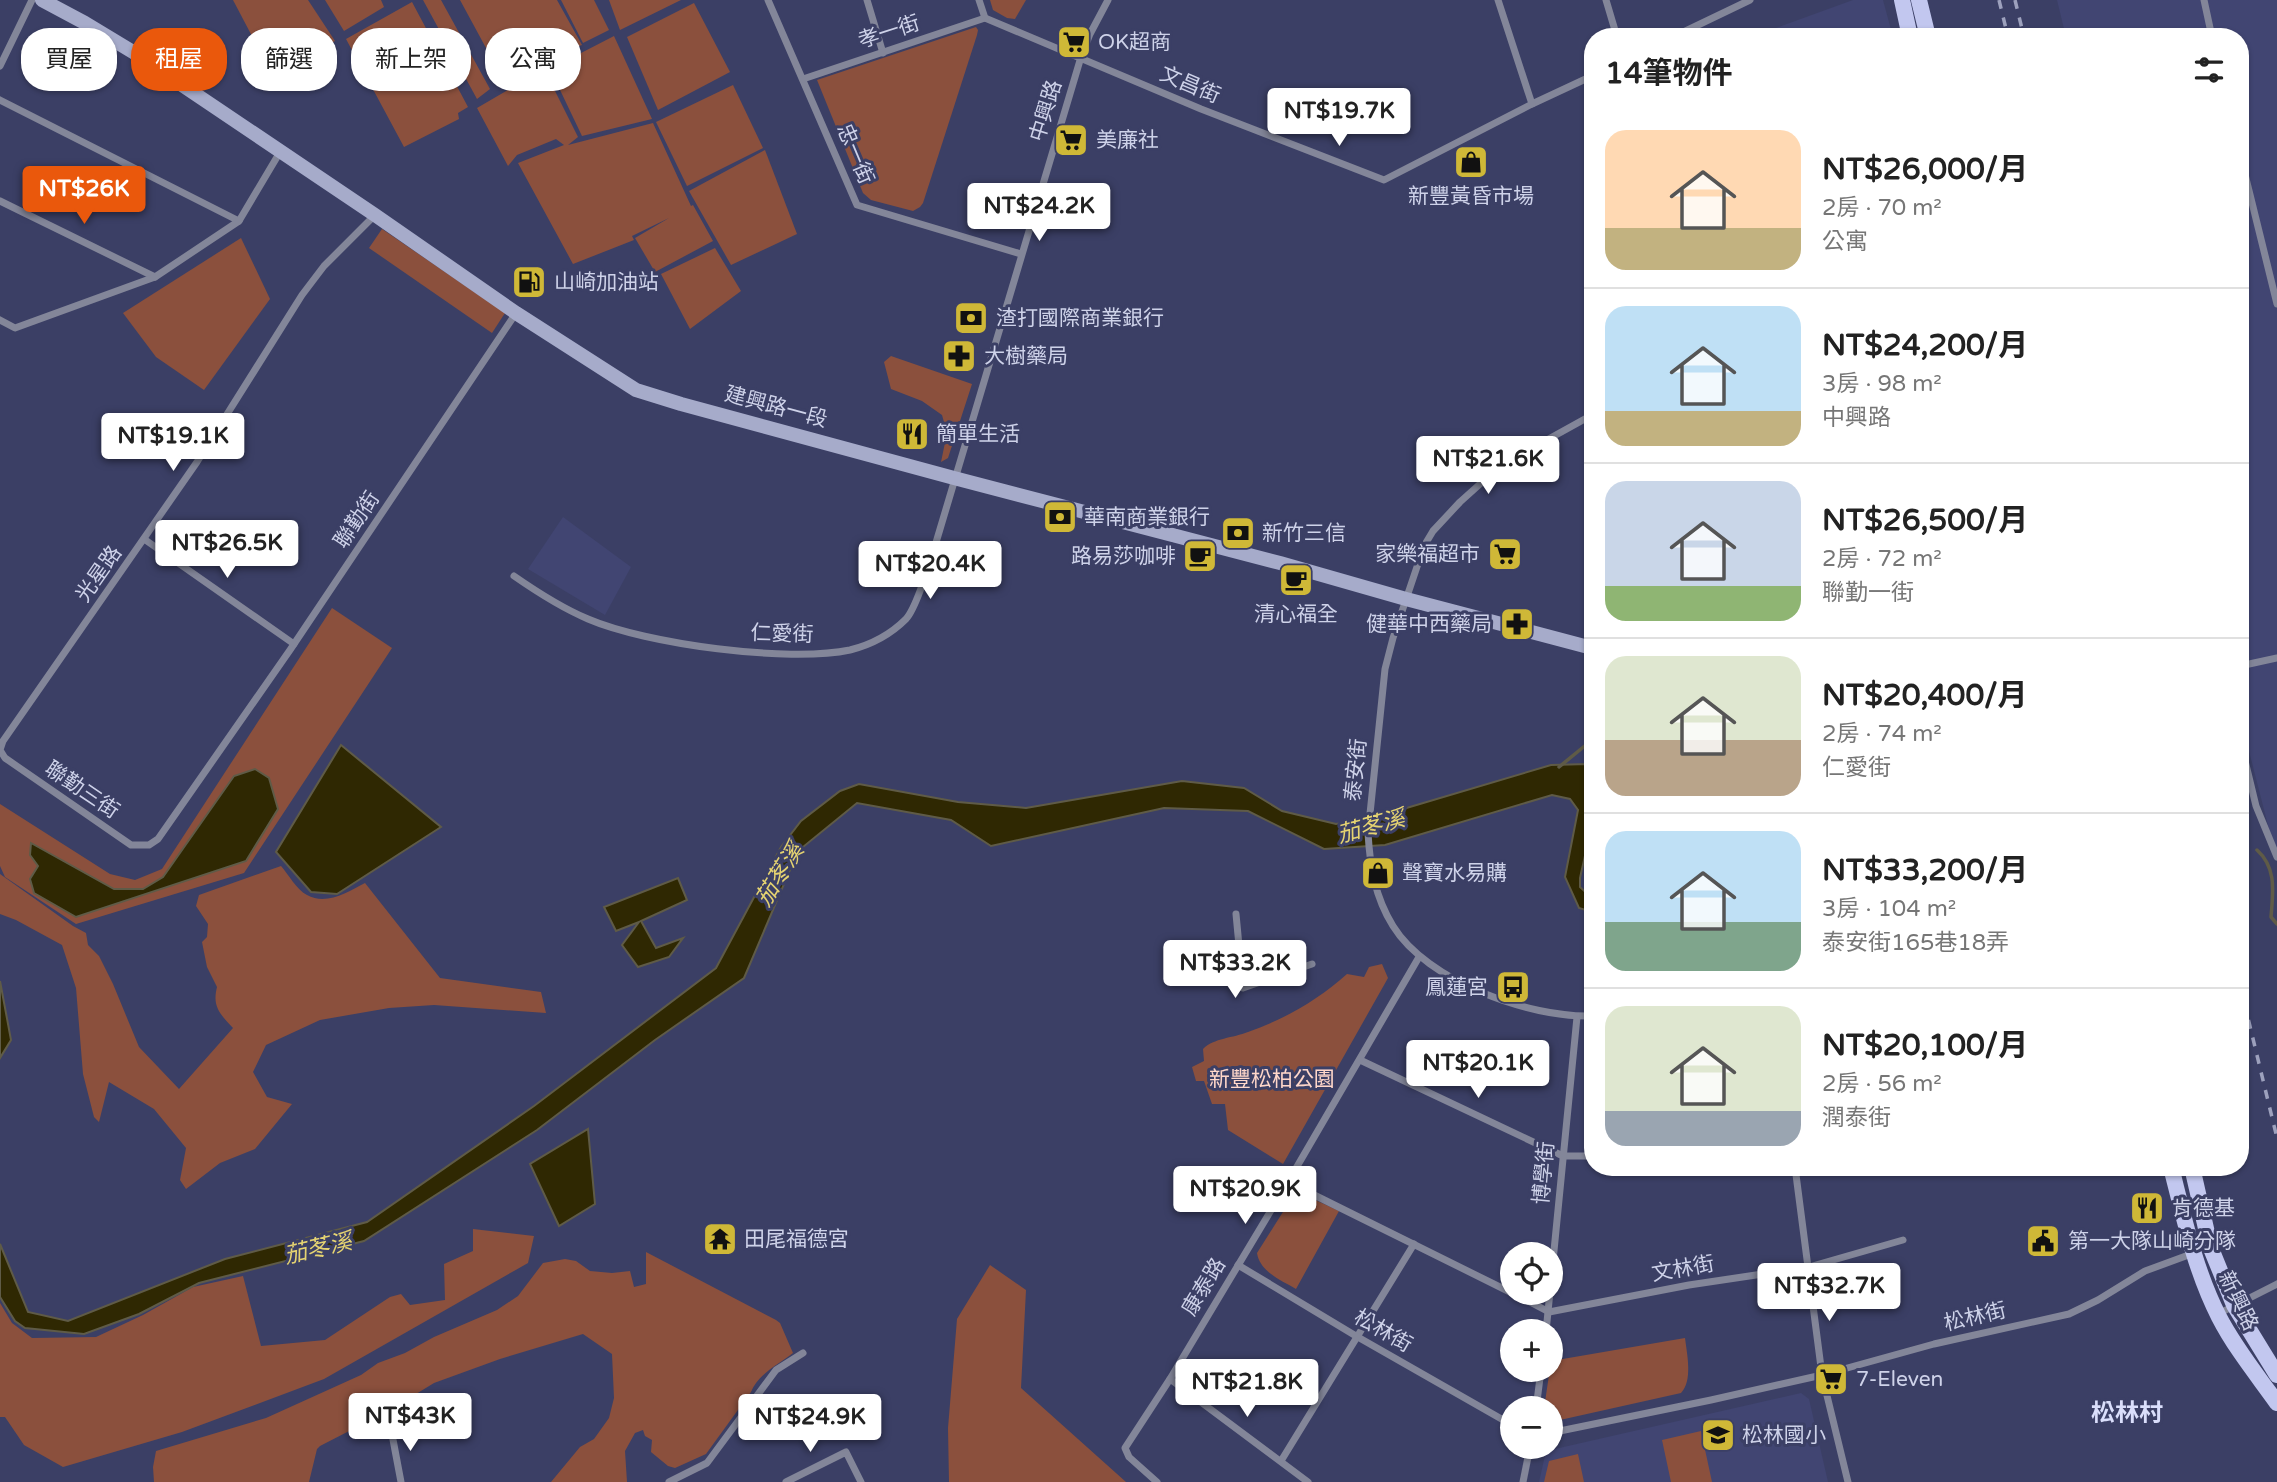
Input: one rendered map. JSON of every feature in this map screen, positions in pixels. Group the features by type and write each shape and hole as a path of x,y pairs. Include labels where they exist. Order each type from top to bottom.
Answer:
{"main road":[{"path":"1902,0 1908,28"},
{"path":"1919,0 1926,28"},
{"name":"新興路","path":"2173,1176 2193,1254 2218,1315 2230,1337 2277,1403"},
{"name":"新興路","path":"2194,1176 2210,1246 2234,1306 2277,1375"}],"street":[{"path":"0,66 32,0"},
{"name":"建興路一段","path":"42,0 133,52 516,313 636,390 1584,646"},
{"name":"忠一街","path":"768,0 857,205 1021,254"},
{"path":"867,0 883,53"},
{"path":"979,0 985,18"},
{"name":"中興路","path":"954,478 1081,57 1108,0"},
{"path":"1498,0 1532,104"},
{"path":"1606,0 1614,28"},
{"path":"1692,28 1750,0"},
{"path":"2204,0 2211,28"},
{"name":"孝一街","path":"803,79 985,18"},
{"name":"文昌街","path":"985,18 1201,109 1384,180 1584,80"},
{"path":"0,100 239,221"},
{"path":"0,320 15,328 155,277 239,221 280,152"},
{"path":"2249,190 2277,304"},
{"path":"0,201 155,277"},
{"name":"光星路","path":"0,750 3,741 197,462 302,295 324,266 375,215"},
{"name":"聯勤街","path":"149,845 158,839 294,644 516,313"},
{"name":"泰安街","path":"1584,419 1489,475 1433,531 1424,546 1385,669 1367,833 1370,860 1381,904 1394,928 1419,957 1457,980 1497,999 1534,1009 1584,1017"},
{"name":"仁愛街","path":"514,576 534,590 587,618 628,632 723,649 779,653 830,653 851,650 873,643 908,618 926,576 954,478"},
{"path":"144,540 294,644"},
{"path":"2249,664 2277,658"},
{"name":"聯勤三街","path":"0,750 5,758 131,845 149,845"},
{"path":"2249,777 2256,806 2277,858"},
{"path":"1237,914 1243,988 1312,964"},
{"name":"康泰路","path":"1157,1482 1129,1457 1125,1448 1170,1379 1288,1182 1419,957"},
{"name":"博學街","path":"1548,1319 1577,1017"},
{"path":"1360,1060 1563,1156 1584,1156"},
{"path":"1796,1176 1822,1375 1848,1482"},
{"path":"1288,1182 1500,1287"},
{"name":"文林街","path":"1549,1311 1689,1285 1809,1267 1903,1240"},
{"path":"1281,1461 1413,1244"},
{"name":"松林街","path":"1563,1430 1822,1375 1934,1344 2069,1314 2145,1271 2210,1246"},
{"name":"松林街","path":"1238,1265 1500,1418"},
{"path":"2218,1315 2277,1284"},
{"path":"1537,1305 1549,1311"},
{"path":"669,1482 706,1463 776,1370 803,1353"},
{"path":"1170,1379 1308,1482"},
{"path":"391,1429 401,1482"},
{"path":"786,1482 846,1452 862,1482"},
{"path":"1523,1482 1528,1459"}],"shaded area":[{"path":"1853,0 1883,0 1891,28 1776,28"},
{"path":"2057,0 2277,0 2277,850 2270,833 2249,751 2249,28 2064,28"},
{"path":"563,517 631,567 605,615 528,569"},
{"name":"松林國小","path":"1801,1393 1809,1399 1828,1482 1539,1482 1544,1459 1563,1459 1563,1447"}],"green space":[{"path":"233,0 308,0 326,28 248,28"},
{"path":"325,0 381,0 384,7 344,31"},
{"path":"423,0 441,0 456,28 438,28"},
{"path":"460,0 557,0 573,28 485,28 485,46"},
{"path":"561,0 594,0 609,30 583,43 581,28 575,28"},
{"path":"609,0 681,0 620,30"},
{"path":"990,0 1026,0 1015,19 1007,18 993,10"},
{"path":"412,2 426,28 366,28"},
{"path":"694,3 730,72 658,110 627,37"},
{"path":"976,27 977,35 923,203 913,211 871,200 863,193 817,80"},
{"path":"614,36 652,119 582,136 561,91 581,91 581,53"},
{"path":"471,54 485,80 485,91 487,91 477,99 471,88"},
{"path":"733,85 763,148 687,186 656,122"},
{"path":"374,91 459,91 468,107 458,113 459,119 404,147"},
{"path":"506,91 555,91 578,137 568,145 653,123 691,206 693,205 713,241 655,272 635,238 669,218 632,236 634,240 573,264 518,163 564,145 556,139 517,155 508,166 477,108"},
{"path":"765,150 797,234 731,265 689,191"},
{"path":"382,229 505,313 492,333 369,248"},
{"path":"241,238 270,299 204,390 156,357 123,313"},
{"path":"715,248 741,291 690,329 661,274"},
{"path":"891,356 972,384 948,458 941,462 947,433 942,415 922,401 891,389 884,362"},
{"path":"332,608 392,648 244,873 76,924 5,877 0,866 0,804 110,874 135,880 162,869"},
{"path":"281,866 300,889 314,898 337,896 365,883 440,978 541,992 546,1013 434,1005 389,1008 320,1020 266,1045 253,1072 267,1097 292,1104 255,1149 220,1163 186,1189 180,1180 186,1148 154,1109 109,1082 99,1122 94,1117 83,1074 76,988 62,945 0,914 0,874 86,933 88,945 99,956 113,984 139,1047 179,1089 233,1028 216,1005 217,987 207,967 202,942 207,937 208,924 196,906 199,895"},
{"name":"新豐松柏公園","path":"1382,964 1388,978 1283,1164 1228,1130 1225,1104 1212,1104 1204,1081 1196,1081 1192,1067 1204,1061 1203,1049 1288,1015 1347,974 1364,977 1369,967"},
{"path":"1298,1192 1339,1211 1296,1289 1267,1270 1257,1253"},
{"path":"473,1229 534,1236 528,1263 324,1379 182,1432 63,1467 24,1445 5,1417 0,1417 0,1303 12,1323 32,1338 96,1337 193,1287 243,1276 261,1346 325,1340 390,1297 401,1294 410,1305 445,1300 444,1264 473,1251"},
{"path":"646,1252 776,1320 780,1323 793,1353 759,1380 706,1454 675,1468 668,1466 651,1452 652,1440 645,1436 643,1430 635,1433 625,1451 627,1482 551,1482 580,1447 594,1439 609,1418 614,1398 612,1354 583,1334 500,1359 434,1383 390,1410 320,1446 309,1482 154,1482 156,1451 266,1418 361,1375 378,1363 497,1310 518,1296 543,1263 565,1259 576,1261 590,1271 630,1271 634,1287 646,1284"},
{"path":"990,1265 1026,1290 1021,1388 1126,1482 949,1482 948,1428 957,1319"},
{"path":"1685,1338 1687,1382 1681,1393 1563,1419 1563,1396 1546,1396 1548,1382 1563,1382 1563,1359"},
{"path":"1701,1431 1712,1482 1671,1482 1662,1440"},
{"path":"1578,1454 1584,1482 1544,1482 1549,1461"}],"water":[{"path":"341,745 441,827 337,894 311,892 276,852"},
{"name":"茄苳溪","path":"1584,764 1584,859 1580,887 1584,891 1584,910 1579,908 1565,877 1578,810 1570,799 1552,795 1385,845 1324,849 1248,811 1164,808 991,846 951,820 857,803 798,851 744,978 655,1040 537,1130 364,1241 199,1283 139,1314 84,1334 25,1328 15,1321 0,1297 0,1244 28,1312 68,1321 225,1259 367,1222 534,1106 716,968 781,847 801,821 840,791 859,784 958,802 1026,808 1182,781 1244,788 1282,811 1336,824 1393,812 1551,765"},
{"path":"255,769 269,778 278,809 246,861 76,917 34,893 30,879 38,866 30,855 31,843 114,889 143,889 163,877 234,776"},
{"path":"678,878 687,900 641,921 656,948 683,938 669,957 638,967 622,945 639,922 616,931 604,907"},
{"path":"0,981 11,1040 0,1058"},
{"path":"588,1129 595,1204 559,1226 530,1164"}],"waterway":[{"path":"1559,767 1584,747"},
{"name":"茄苳溪","path":"2257,850 2271,873 2271,917 2277,924"}],"railway":[{"path":"1999,0 2006,28"},
{"path":"2015,0 2022,28"},
{"path":"2249,1022 2277,1138"}],"place":[{"name":"OK超商","path":"1074,42"},
{"name":"美廉社","path":"1071,140"},
{"name":"新豐黃昏市場","path":"1471,162"},
{"name":"山崎加油站","path":"529,282"},
{"name":"渣打國際商業銀行","path":"971,318"},
{"name":"大樹藥局","path":"959,356"},
{"name":"簡單生活","path":"912,434"},
{"name":"華南商業銀行","path":"1060,517"},
{"name":"新竹三信","path":"1238,533"},
{"name":"家樂福超市","path":"1505,554"},
{"name":"路易莎咖啡","path":"1200,556"},
{"name":"清心福全","path":"1296,580"},
{"name":"健華中西藥局","path":"1517,624"},
{"name":"聲寶水易購","path":"1378,873"},
{"name":"鳳蓮宮","path":"1513,987"},
{"name":"肯德基","path":"2147,1208"},
{"name":"田尾福德宮","path":"720,1239"},
{"name":"第一大隊山崎分隊","path":"2043,1241"},
{"name":"7-Eleven","path":"1831,1379"},
{"name":"松林國小","path":"1718,1435"}],"district":[{"name":"松林村","path":"2127,1413"}]}
